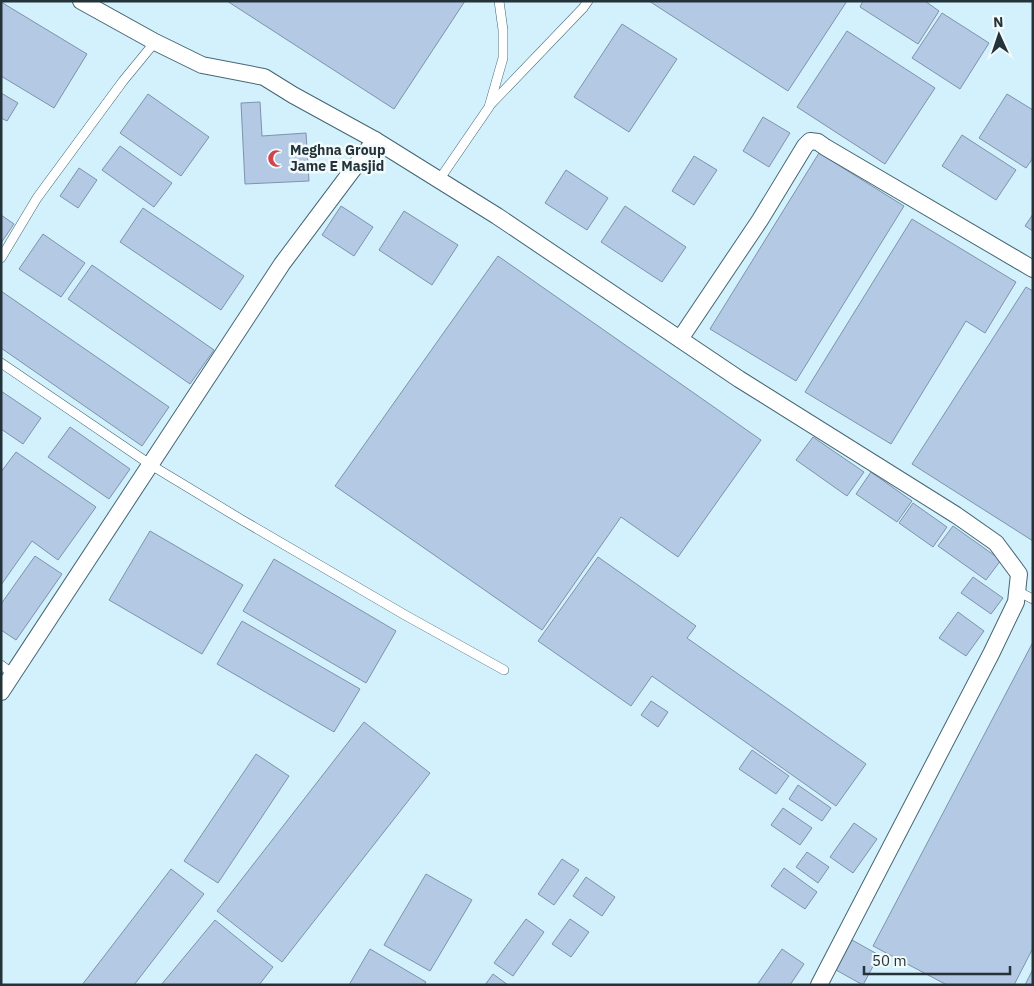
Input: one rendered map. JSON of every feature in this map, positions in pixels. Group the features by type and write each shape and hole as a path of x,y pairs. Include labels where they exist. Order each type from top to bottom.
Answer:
{"street":[{"path":"81,1 155,42 202,65 264,77 375,140 497,216 739,379 956,515 996,543 1011,562 1019,574 1016,602 991,654 819,985"},
{"path":"1,692 7,669 151,465 282,264 375,140"},
{"path":"680,339 760,220 805,146 810,141 818,142 1033,269"}],"lane":[{"path":"488,107 503,58 503,30 499,1"},
{"path":"439,180 488,107 588,1"},
{"path":"1,258 37,198 123,81 155,42"},
{"path":"1,363 151,465 388,605 504,670"},
{"path":"1017,591 1033,600"}],"building":[{"path":"227,1 465,1 394,109"},
{"path":"649,1 847,1 788,91"},
{"path":"863,1 925,1 939,11 918,44 860,7"},
{"path":"1,2 87,54 54,108 1,76"},
{"path":"942,13 989,43 960,89 912,58"},
{"path":"622,24 677,59 629,132 574,97"},
{"path":"847,31 935,88 885,164 797,107"},
{"path":"1,93 18,103 7,121 1,118"},
{"path":"148,94 209,137 181,176 120,133"},
{"path":"1007,94 1033,110 1033,158 1026,168 979,138"},
{"name":"Meghna Group Jame E Masjid","path":"260,102 262,136 306,133 309,181 245,184 241,103"},
{"path":"763,117 790,133 769,167 743,151"},
{"path":"962,135 1016,170 996,200 942,166"},
{"path":"120,146 172,183 154,207 102,170"},
{"path":"819,153 904,206 796,381 710,329"},
{"path":"694,156 717,170 694,205 672,191"},
{"path":"79,168 97,180 78,208 60,196"},
{"path":"566,170 608,198 587,230 545,203"},
{"path":"341,206 373,227 354,256 322,235"},
{"path":"625,206 686,247 662,282 601,242"},
{"path":"143,208 244,276 221,310 120,242"},
{"path":"404,211 458,245 432,285 379,250"},
{"path":"1033,214 1033,231 1025,226"},
{"path":"1,215 14,224 1,243"},
{"path":"912,219 1016,282 985,333 966,321 891,444 805,392"},
{"path":"43,234 85,263 61,297 19,269"},
{"path":"498,256 761,440 678,557 621,517 542,630 335,486"},
{"path":"92,265 214,350 190,384 68,299"},
{"path":"1026,287 1033,291 1033,541 912,464"},
{"path":"1,291 169,407 142,446 1,348"},
{"path":"1,391 41,418 23,444 1,429"},
{"path":"70,427 130,469 109,499 48,457"},
{"path":"813,437 864,472 847,496 796,460"},
{"path":"16,452 96,507 58,560 32,541 1,585 1,472"},
{"path":"871,472 912,501 897,522 856,494"},
{"path":"913,503 947,527 933,547 899,523"},
{"path":"953,526 1001,560 986,580 938,546"},
{"path":"150,531 243,585 202,654 109,600"},
{"path":"35,556 62,574 16,640 1,630 1,604"},
{"path":"598,557 696,626 687,638 866,764 836,806 652,676 631,706 538,641"},
{"path":"274,559 396,631 366,683 243,611"},
{"path":"973,577 1003,598 991,614 961,593"},
{"path":"958,612 984,631 966,656 939,638"},
{"path":"242,621 360,689 334,732 217,664"},
{"path":"1033,642 1033,948 1014,985 947,985 873,946"},
{"path":"651,701 668,712 658,727 641,715"},
{"path":"364,722 430,773 282,962 217,911"},
{"path":"752,750 789,776 776,794 739,769"},
{"path":"256,754 289,776 218,883 184,861"},
{"path":"798,785 831,808 822,821 789,799"},
{"path":"783,808 812,828 800,845 771,825"},
{"path":"854,823 877,839 853,873 830,857"},
{"path":"807,852 829,867 818,883 796,867"},
{"path":"562,859 579,870 554,905 538,894"},
{"path":"784,868 817,892 805,909 771,886"},
{"path":"171,869 204,894 134,985 82,985"},
{"path":"426,874 472,900 430,971 384,945"},
{"path":"586,877 615,897 602,916 573,896"},
{"path":"526,919 544,932 513,976 494,963"},
{"path":"570,919 589,932 571,957 552,944"},
{"path":"215,920 273,967 259,985 161,985"},
{"path":"852,940 879,955 863,985 836,970"},
{"path":"370,949 426,982 424,985 349,985"},
{"path":"782,949 804,964 790,985 757,985"},
{"path":"1033,969 1033,985 1025,985"},
{"path":"493,974 508,985 485,985"}],"place":[{"name":"Meghna Group Jame E Masjid","path":"276,158"}]}
